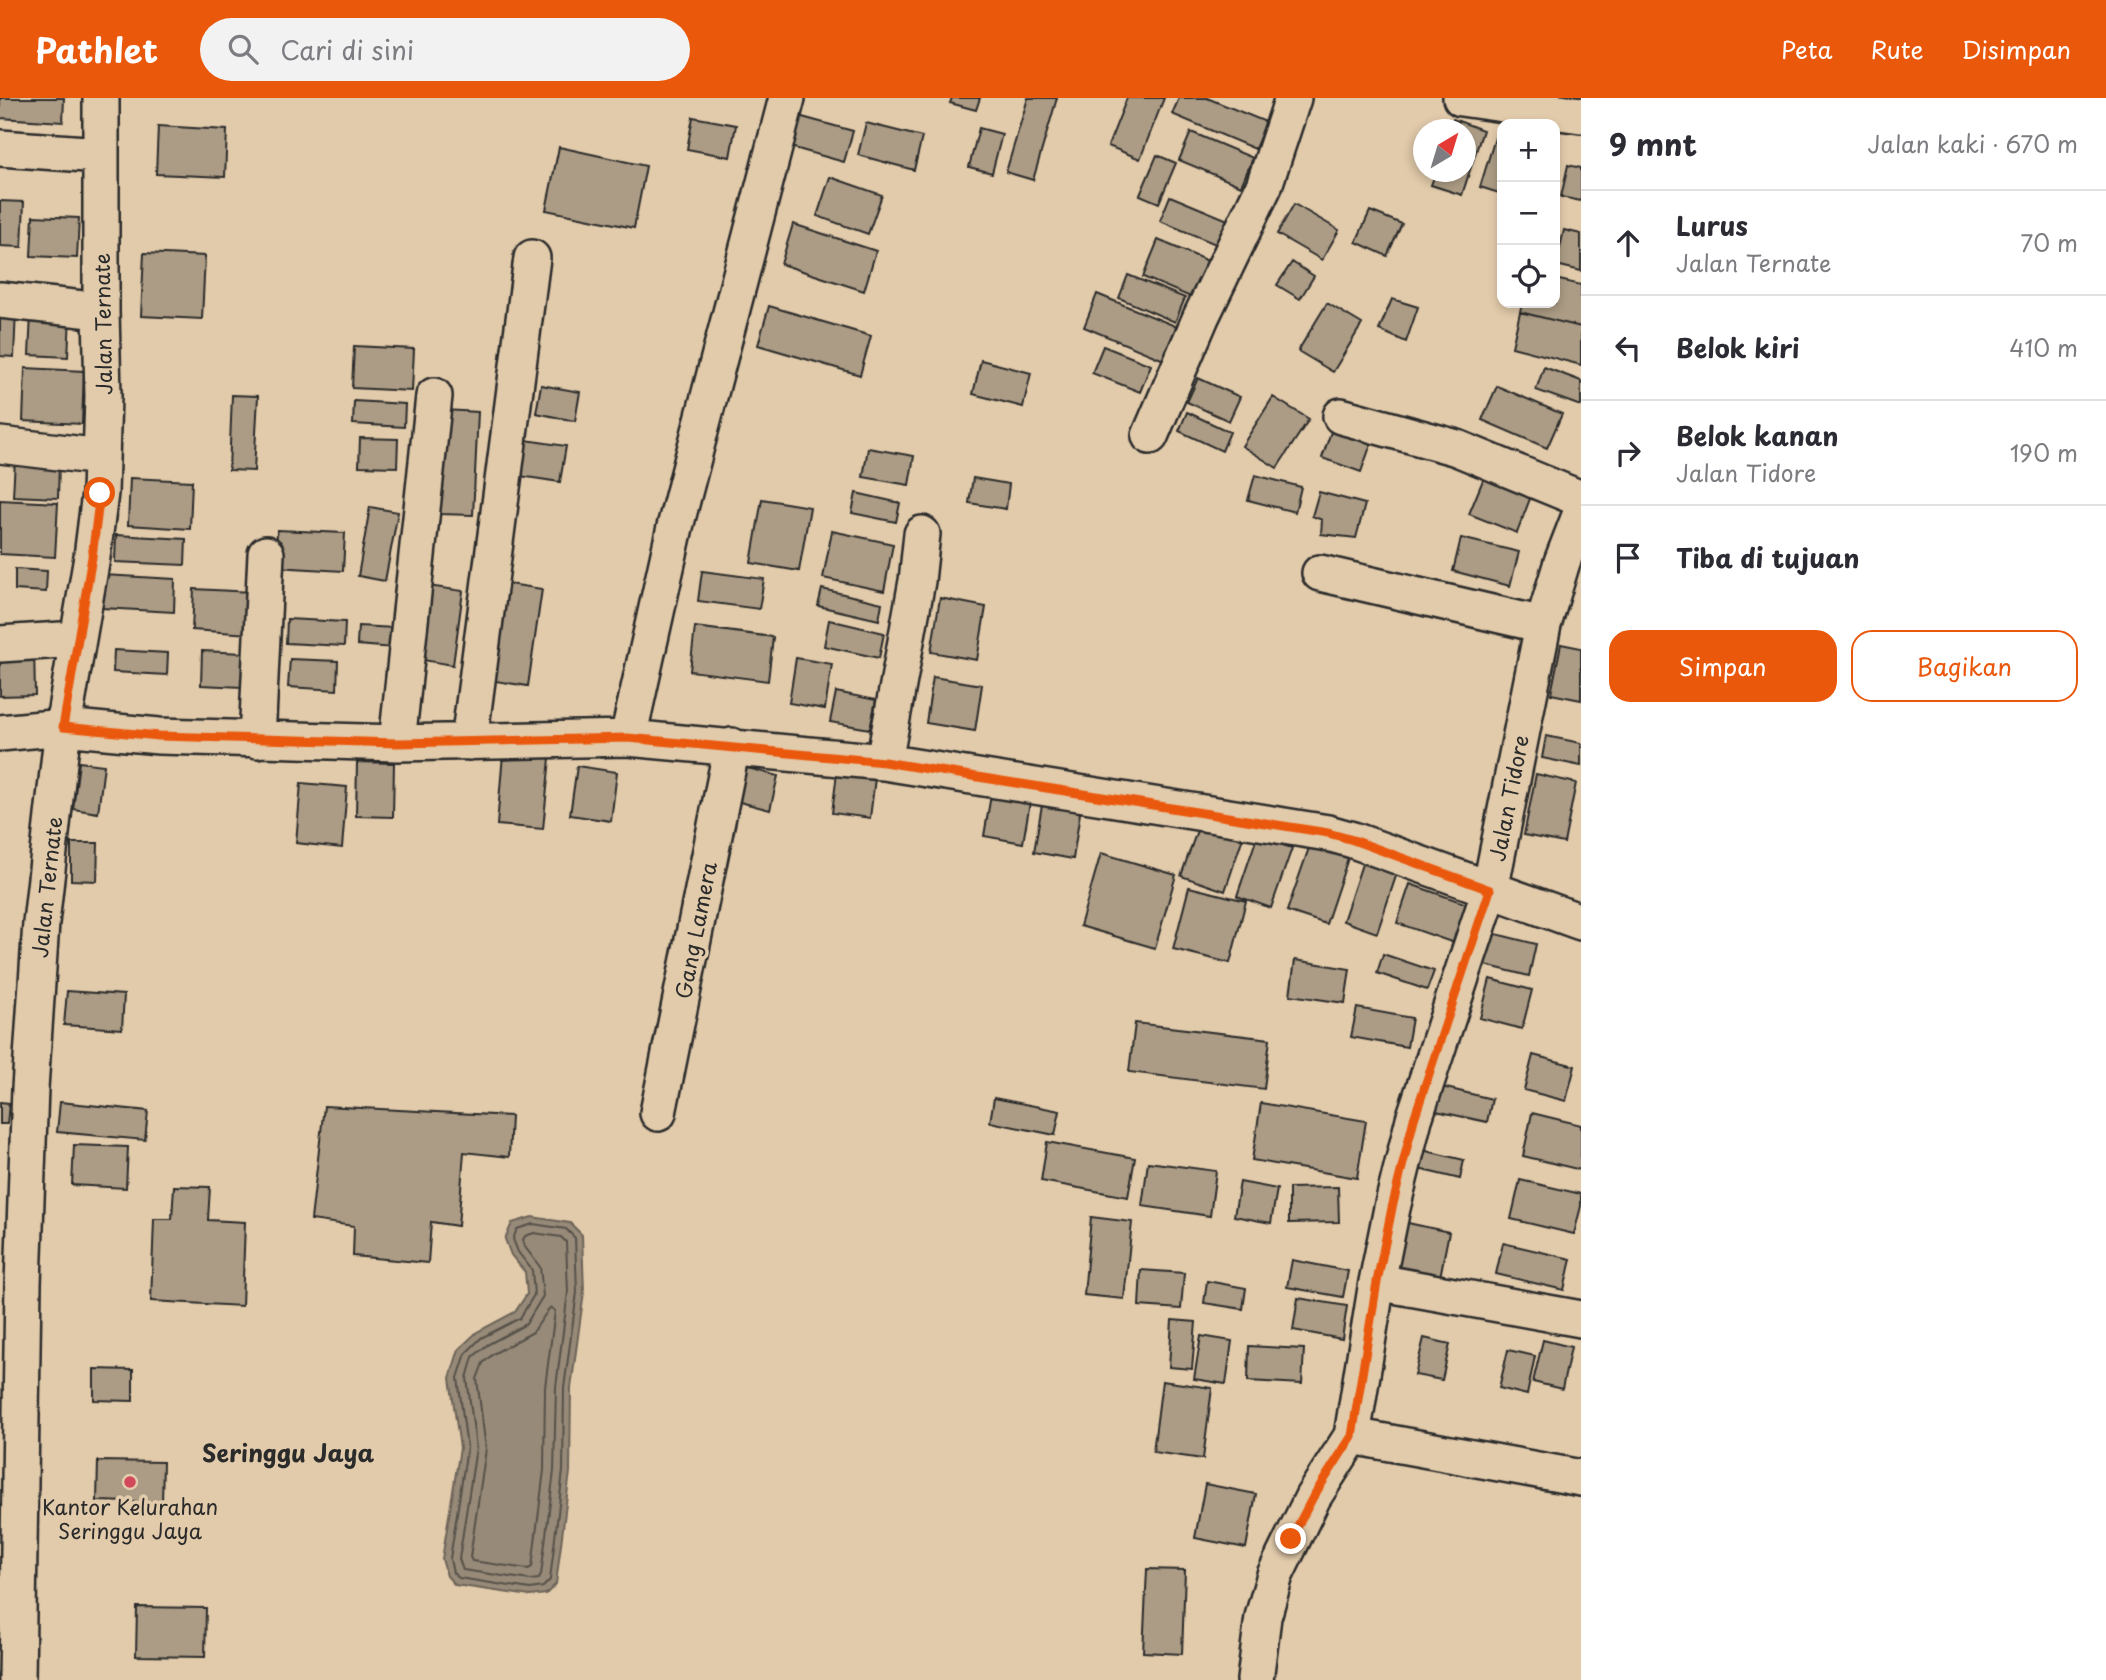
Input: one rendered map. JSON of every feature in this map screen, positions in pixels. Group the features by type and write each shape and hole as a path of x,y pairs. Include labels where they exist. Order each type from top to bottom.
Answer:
{"street":[{"name":"Jalan Ternate","path":"17,1680 11,1375 41,923 63,727 94,545 100,493 103,396 101,98"},
{"path":"628,738 675,527 787,98"},
{"path":"1150,436 1201,317 1264,186 1293,98"},
{"path":"1461,98 1581,115"},
{"path":"0,148 101,155"},
{"path":"468,742 532,258"},
{"path":"0,300 101,311"},
{"path":"397,743 433,396"},
{"path":"1341,416 1457,448 1581,499"},
{"path":"0,445 101,457"},
{"name":"Jalan Tidore","path":"1255,1680 1263,1617 1275,1575 1313,1497 1352,1436 1377,1282 1414,1119 1490,890 1543,625 1562,562 1581,513"},
{"path":"884,762 917,581 922,534"},
{"path":"257,740 266,554"},
{"path":"1320,572 1543,625"},
{"path":"0,644 77,639"},
{"path":"0,733 63,727 159,736 397,743 628,738 884,762 1328,833 1581,922"},
{"name":"Gang Lamera","path":"658,1113 732,747"},
{"path":"1377,1282 1581,1319"},
{"path":"1352,1436 1581,1478"}],"water":[{"path":"532,1217 570,1223 582,1235 584,1292 571,1388 570,1472 556,1584 546,1594 530,1596 455,1585 447,1576 442,1559 460,1448 450,1378 459,1349 477,1332 515,1312 527,1294 525,1272 511,1255 505,1239 512,1223"}],"building":[{"path":"0,98 64,98 63,122 0,118"},
{"path":"952,98 980,98 976,110 950,103"},
{"path":"1028,98 1057,98 1033,180 1006,172"},
{"path":"1127,98 1164,98 1140,159 1108,146"},
{"path":"1179,98 1207,98 1266,122 1255,149 1172,114"},
{"path":"795,115 853,131 844,162 787,146"},
{"path":"693,117 736,125 730,157 687,149"},
{"path":"866,123 922,137 914,170 858,155"},
{"path":"158,126 227,130 225,177 156,174"},
{"path":"1476,127 1483,130 1476,152"},
{"path":"979,128 1002,134 992,173 969,167"},
{"path":"1191,132 1253,158 1241,186 1179,160"},
{"path":"1495,138 1497,139 1497,192 1480,187"},
{"path":"559,147 646,166 634,228 546,210"},
{"path":"1157,155 1176,163 1159,203 1140,195"},
{"path":"1568,165 1581,168 1581,201 1561,197"},
{"path":"830,177 882,195 868,234 817,216"},
{"path":"1432,182 1466,182 1462,195 1431,185"},
{"path":"1170,196 1228,220 1218,245 1160,221"},
{"path":"0,201 24,202 22,247 0,246"},
{"path":"1294,204 1339,230 1322,260 1277,234"},
{"path":"1370,211 1402,224 1387,256 1356,242"},
{"path":"33,216 79,218 77,258 31,256"},
{"path":"793,224 876,251 864,291 781,264"},
{"path":"1564,230 1581,234 1581,271 1560,266"},
{"path":"1158,240 1208,261 1193,298 1143,277"},
{"path":"144,253 205,256 202,319 141,316"},
{"path":"1292,262 1314,276 1300,299 1277,285"},
{"path":"1128,275 1185,298 1175,322 1119,298"},
{"path":"1560,280 1581,285 1581,327 1520,312 1521,308 1560,308"},
{"path":"1097,294 1185,330 1171,363 1084,327"},
{"path":"1392,299 1418,307 1406,342 1379,330"},
{"path":"1327,303 1362,324 1333,372 1298,351"},
{"path":"769,306 871,336 860,375 758,345"},
{"path":"0,308 16,309 14,357 0,356"},
{"path":"1520,312 1581,327 1581,365 1512,347"},
{"path":"31,314 70,316 68,357 29,355"},
{"path":"354,346 414,349 412,391 352,388"},
{"path":"1103,346 1151,365 1140,392 1092,373"},
{"path":"981,360 1031,373 1023,407 973,394"},
{"path":"1544,367 1581,381 1581,406 1536,390"},
{"path":"25,368 84,371 82,424 23,421"},
{"path":"1198,378 1240,397 1229,421 1187,402"},
{"path":"541,385 580,392 575,421 536,413"},
{"path":"1497,386 1562,414 1547,448 1482,420"},
{"path":"232,395 258,396 254,471 229,470"},
{"path":"1273,397 1309,419 1277,468 1242,446"},
{"path":"354,401 405,404 404,427 353,424"},
{"path":"445,410 478,412 473,515 440,514"},
{"path":"1187,412 1230,432 1222,451 1179,431"},
{"path":"1334,423 1373,438 1361,472 1322,458"},
{"path":"360,438 398,439 397,467 359,466"},
{"path":"526,440 566,446 560,482 520,476"},
{"path":"868,448 914,456 909,485 863,477"},
{"path":"15,460 59,462 58,498 13,496"},
{"path":"1487,470 1534,488 1517,533 1469,514"},
{"path":"1255,475 1301,487 1295,512 1248,500"},
{"path":"130,478 192,481 190,529 128,525"},
{"path":"973,478 1009,484 1006,509 969,503"},
{"path":"1319,492 1365,504 1356,538 1321,534 1322,520 1312,516"},
{"path":"856,493 900,503 896,522 852,513"},
{"path":"762,499 810,507 799,571 751,563"},
{"path":"0,500 58,503 55,557 0,554"},
{"path":"370,507 398,512 385,581 358,576"},
{"path":"277,530 345,533 343,571 276,567"},
{"path":"832,531 893,544 884,591 823,578"},
{"path":"116,535 186,539 185,565 115,562"},
{"path":"1461,538 1519,552 1510,586 1453,571"},
{"path":"15,569 47,571 46,592 15,590"},
{"path":"702,571 764,579 759,609 698,601"},
{"path":"103,575 175,579 174,612 102,608"},
{"path":"503,583 542,589 528,686 489,680"},
{"path":"428,586 463,591 453,665 417,659"},
{"path":"194,589 252,592 250,634 192,630"},
{"path":"822,589 882,603 879,620 818,606"},
{"path":"940,598 986,607 977,660 931,652"},
{"path":"287,619 345,622 344,646 286,643"},
{"path":"829,620 884,633 879,658 824,646"},
{"path":"358,626 395,628 394,648 357,645"},
{"path":"695,627 773,637 768,681 690,671"},
{"path":"1561,644 1581,648 1581,700 1551,694"},
{"path":"0,646 34,646 35,695 0,696"},
{"path":"114,650 168,653 167,675 113,672"},
{"path":"202,651 243,653 242,687 201,685"},
{"path":"796,658 832,664 825,709 789,703"},
{"path":"290,659 338,661 337,690 288,687"},
{"path":"933,677 982,685 975,731 926,723"},
{"path":"836,692 876,700 870,729 830,722"},
{"path":"1546,736 1581,743 1581,766 1542,758"},
{"path":"503,754 550,758 543,829 497,825"},
{"path":"79,762 104,765 98,813 73,809"},
{"path":"357,762 394,763 393,817 356,816"},
{"path":"838,765 876,770 870,818 832,813"},
{"path":"577,766 617,772 611,821 570,815"},
{"path":"744,767 778,776 770,810 736,801"},
{"path":"1536,774 1576,783 1564,843 1524,835"},
{"path":"301,783 347,787 342,848 296,843"},
{"path":"992,789 1031,796 1023,843 984,836"},
{"path":"1044,793 1082,800 1073,859 1034,852"},
{"path":"1201,819 1244,834 1225,891 1181,876"},
{"path":"1257,837 1292,848 1271,908 1237,896"},
{"path":"71,843 98,843 97,881 71,880"},
{"path":"1310,845 1348,858 1326,924 1287,911"},
{"path":"1101,853 1176,875 1155,948 1080,926"},
{"path":"1363,861 1397,873 1377,933 1343,921"},
{"path":"1410,884 1467,904 1454,943 1397,923"},
{"path":"1189,887 1246,901 1230,963 1173,949"},
{"path":"1484,931 1536,944 1529,976 1477,963"},
{"path":"1383,954 1434,971 1427,990 1377,973"},
{"path":"1295,960 1350,969 1345,1003 1290,995"},
{"path":"1490,979 1532,990 1522,1029 1480,1018"},
{"path":"67,991 124,995 122,1029 64,1025"},
{"path":"1357,1008 1412,1018 1407,1047 1351,1037"},
{"path":"1135,1023 1270,1039 1264,1089 1129,1072"},
{"path":"1533,1055 1575,1066 1566,1101 1524,1090"},
{"path":"1442,1087 1492,1099 1487,1122 1436,1111"},
{"path":"994,1098 1060,1111 1055,1135 990,1122"},
{"path":"0,1102 9,1103 7,1124 0,1124"},
{"path":"60,1102 148,1111 145,1140 57,1132"},
{"path":"1261,1103 1366,1121 1357,1178 1252,1160"},
{"path":"324,1106 511,1116 509,1157 464,1152 458,1226 431,1222 428,1263 353,1256 354,1226 311,1220"},
{"path":"1532,1113 1581,1125 1581,1170 1523,1156"},
{"path":"1047,1142 1135,1158 1128,1197 1041,1181"},
{"path":"74,1145 128,1147 126,1188 72,1185"},
{"path":"1418,1149 1464,1160 1460,1179 1414,1168"},
{"path":"1148,1162 1216,1171 1210,1216 1142,1206"},
{"path":"1520,1180 1581,1194 1574,1234 1511,1219"},
{"path":"1240,1182 1277,1189 1271,1223 1234,1216"},
{"path":"174,1186 210,1187 208,1220 245,1222 242,1306 151,1301 154,1219 172,1219"},
{"path":"1338,1187 1339,1222 1289,1223 1289,1188"},
{"path":"1091,1217 1132,1222 1124,1299 1084,1295"},
{"path":"1399,1221 1449,1232 1440,1277 1389,1266"},
{"path":"1503,1243 1571,1259 1564,1290 1496,1274"},
{"path":"1292,1260 1348,1271 1343,1297 1287,1287"},
{"path":"1141,1270 1184,1273 1181,1309 1139,1306"},
{"path":"1207,1281 1246,1288 1243,1309 1204,1303"},
{"path":"1298,1298 1347,1306 1342,1339 1293,1330"},
{"path":"1172,1320 1196,1322 1192,1369 1169,1367"},
{"path":"1201,1336 1232,1341 1226,1384 1194,1379"},
{"path":"1424,1338 1450,1344 1442,1380 1415,1375"},
{"path":"1543,1340 1571,1347 1562,1389 1533,1382"},
{"path":"1249,1346 1304,1349 1302,1384 1248,1381"},
{"path":"1508,1350 1535,1356 1527,1395 1499,1388"},
{"path":"94,1369 133,1370 133,1401 94,1400"},
{"path":"1162,1381 1212,1388 1203,1459 1153,1452"},
{"name":"Kantor Kelurahan Seringgu Jaya","path":"98,1461 163,1462 162,1503 97,1501"},
{"path":"1205,1484 1256,1494 1246,1548 1195,1538"},
{"path":"1147,1569 1185,1570 1182,1654 1143,1652"},
{"path":"137,1607 206,1608 205,1657 136,1656"}],"place":[{"name":"Kantor Kelurahan Seringgu Jaya","path":"130,1482"}],"district":[{"name":"Seringgu Jaya","path":"288,1452"}],"route":[{"path":"100,493 63,727 159,736 397,743 628,738 884,762 1328,833 1490,890 1414,1119 1377,1282 1352,1436 1313,1497 1291,1539"}]}
